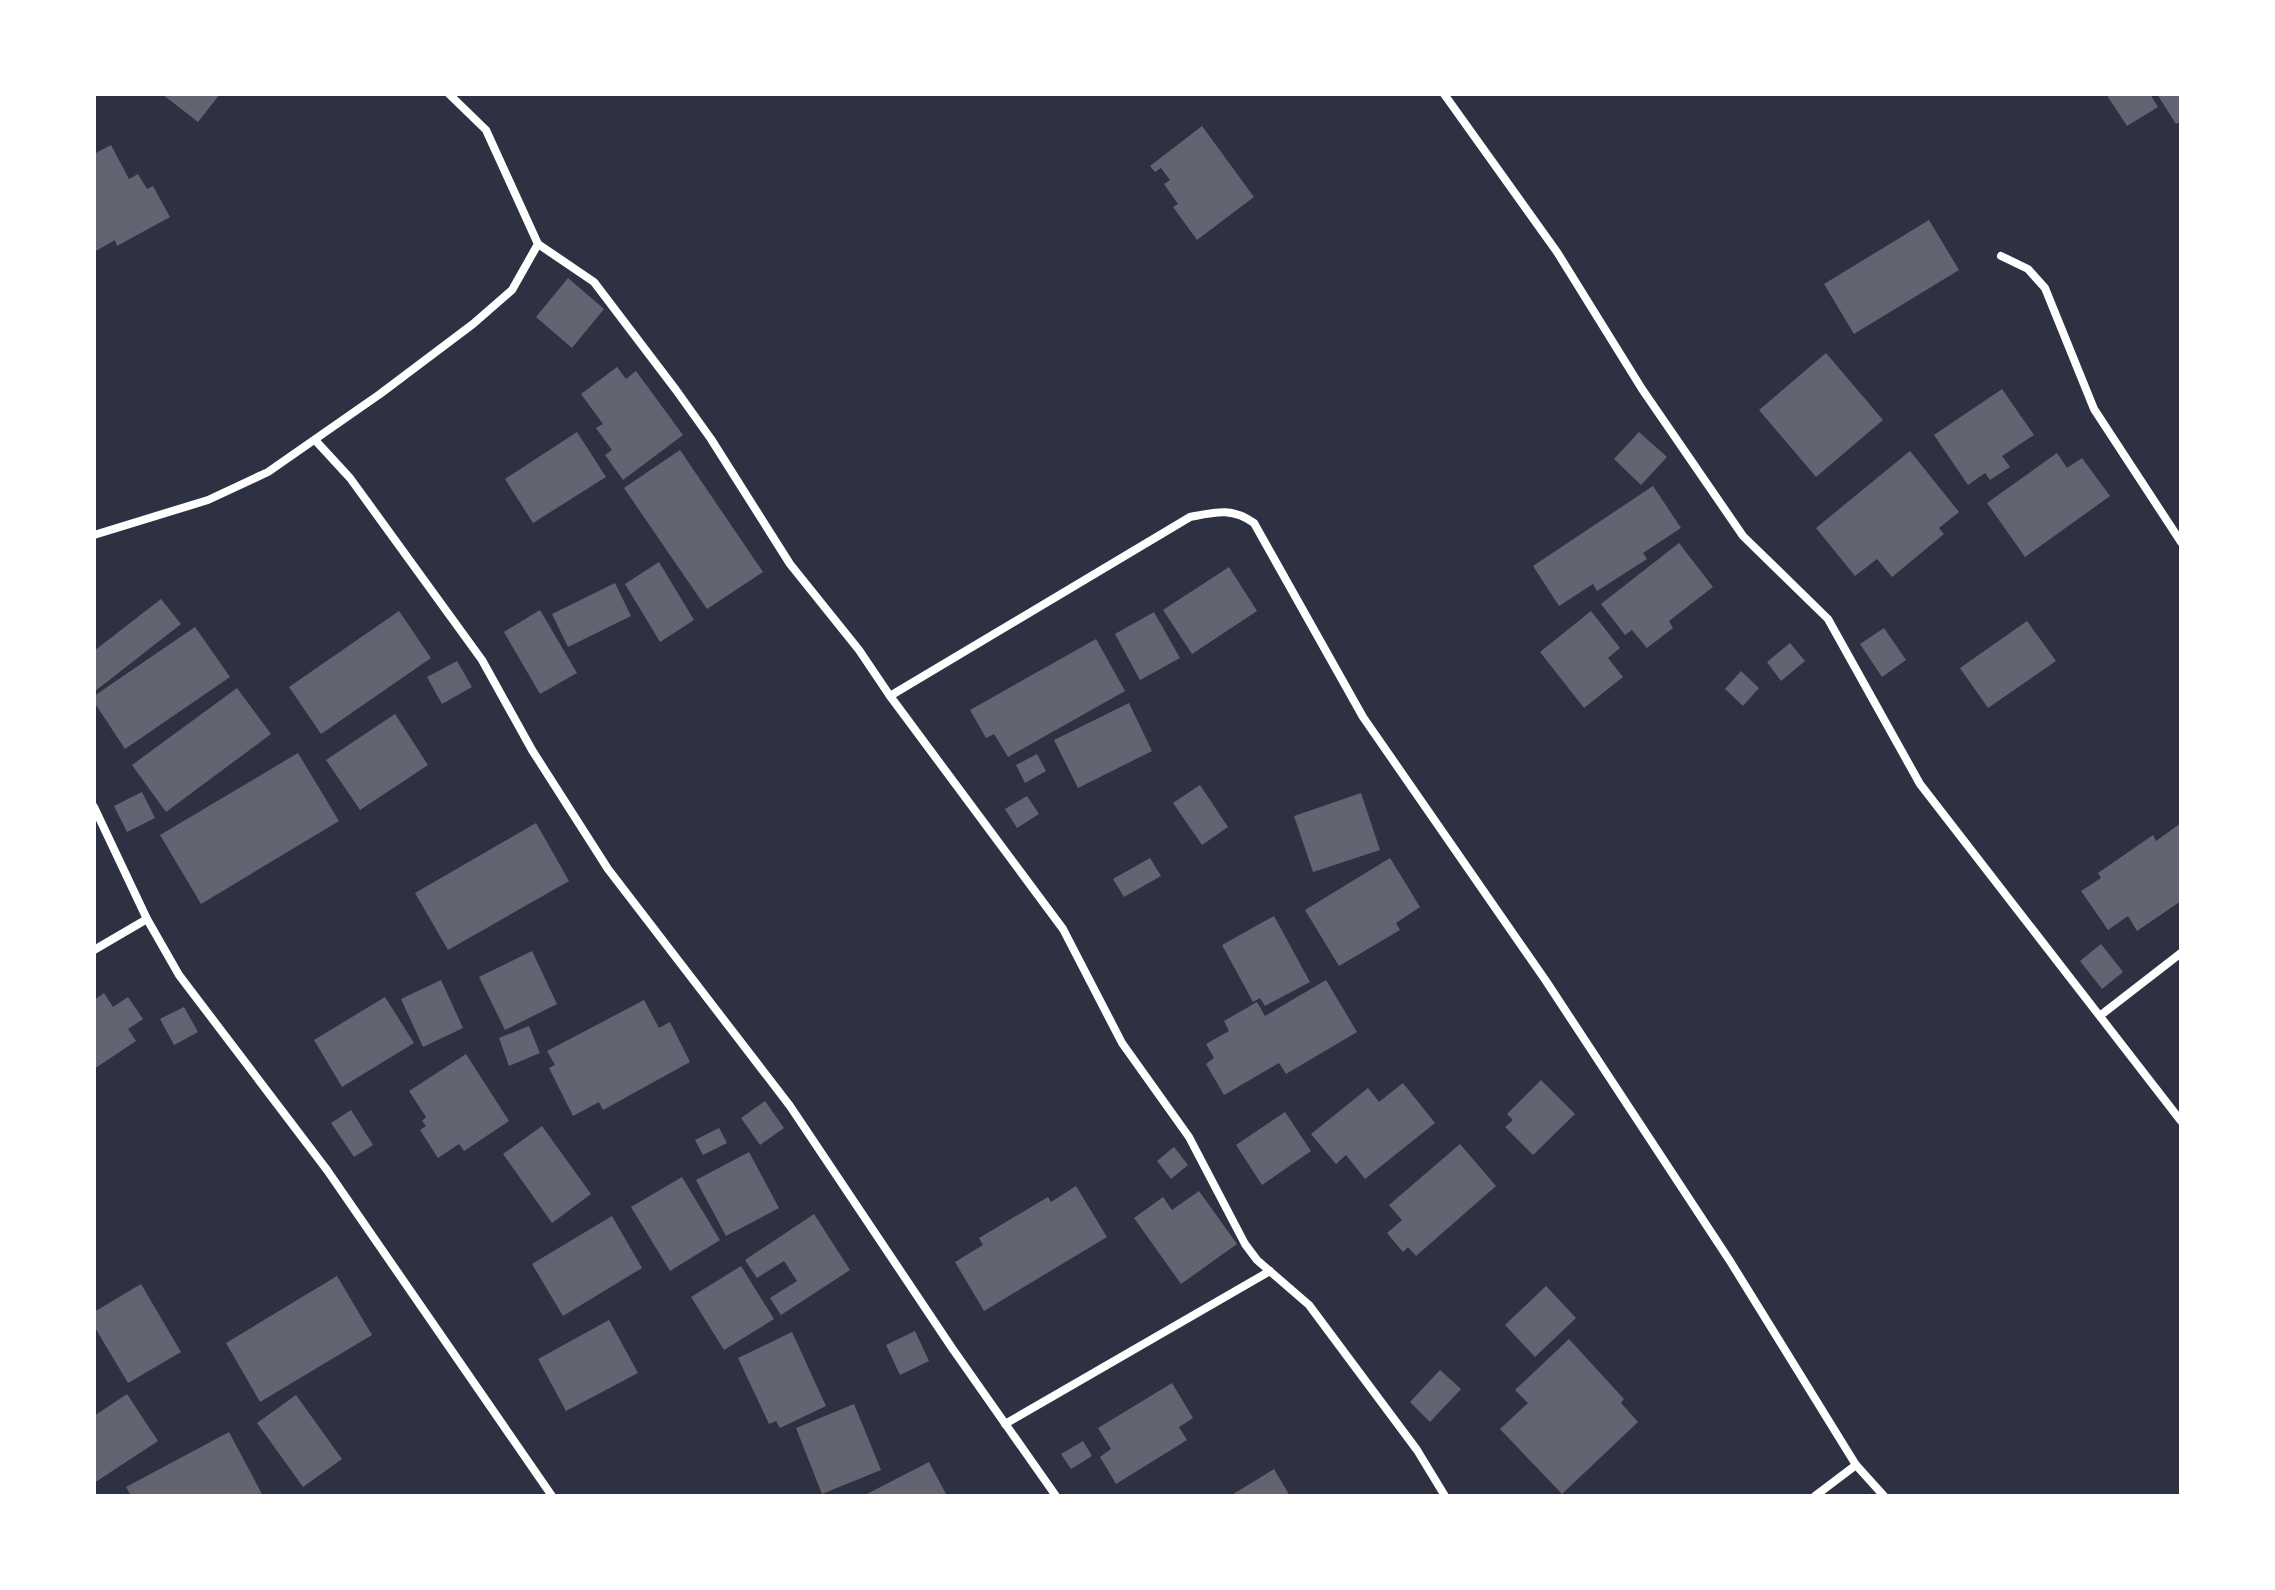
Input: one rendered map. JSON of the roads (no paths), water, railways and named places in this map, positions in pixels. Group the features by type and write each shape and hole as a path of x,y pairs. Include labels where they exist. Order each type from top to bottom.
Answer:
{"street":[{"path":"449,94 486,130 538,244 594,282 711,439 790,564 859,650 1063,929 1122,1043 1189,1137 1245,1244 1257,1260 1309,1305 1417,1450 1445,1496"},
{"path":"1444,94 1557,252 1642,389 1743,536 1828,619 1920,784 2181,1121"},
{"path":"94,535 208,500 268,472 450,341 512,290 538,244"},
{"path":"2001,256 2028,269 2045,288 2094,409 2181,542"},
{"path":"315,440 350,478 482,660 532,750 608,869 790,1106 1056,1496"},
{"path":"890,696 1190,517 1222,510 1243,515 1254,523 1363,717 1546,981 1678,1181 1856,1465 1884,1496"},
{"path":"94,807 147,919 179,975 327,1170 552,1496"},
{"path":"94,950 147,919"},
{"path":"2101,1015 2181,953"},
{"path":"1005,1424 1270,1271"},
{"path":"1815,1496 1856,1465"}]}
